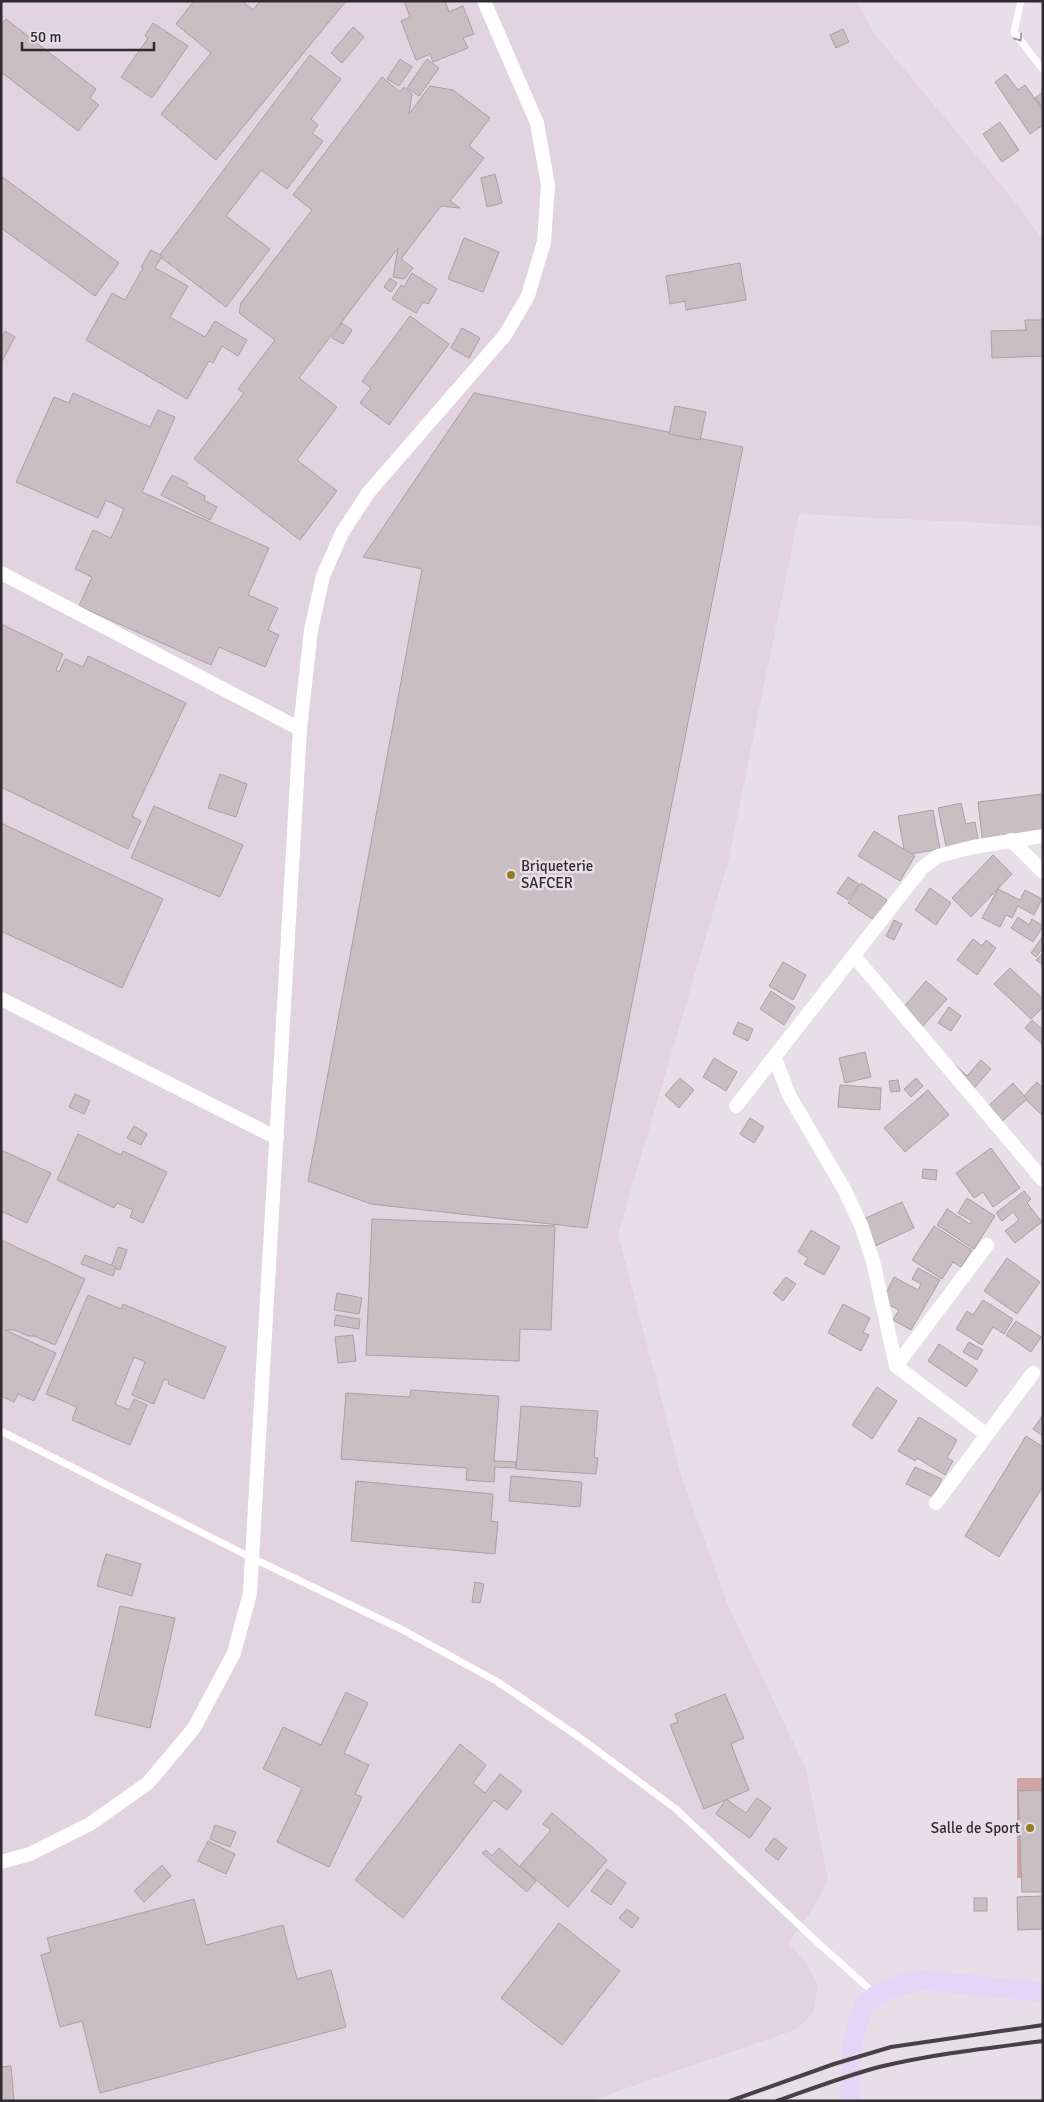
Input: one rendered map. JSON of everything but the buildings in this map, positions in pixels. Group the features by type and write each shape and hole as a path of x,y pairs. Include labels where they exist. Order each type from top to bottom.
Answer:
{"main road":[{"path":"850,2101 852,2046 864,2005 876,1994 921,1980 1043,1992"}],"street":[{"path":"1,1862 30,1854 90,1824 148,1783 194,1728 234,1653 250,1593 300,729 311,630 323,576 342,533 368,493 506,335 528,296 544,242 548,185 537,123 484,1"},
{"path":"1,573 300,729"},
{"path":"736,1106 922,868 938,856 973,847 1043,836"},
{"path":"1011,840 1043,872"},
{"path":"854,956 1043,1180"},
{"path":"1,999 277,1138"},
{"path":"775,1058 789,1095 844,1189 861,1225 873,1261 896,1366 987,1435"},
{"path":"896,1366 987,1246"},
{"path":"936,1503 1034,1373"}],"lane":[{"path":"1021,1 1014,32 1043,70"},
{"path":"1,1431 252,1558 401,1629 498,1682 579,1737 676,1809 816,1941 876,1994"}],"shaded area":[{"path":"1,1 857,1 874,33 1020,208 1043,240 1043,526 799,514 728,862 618,1234 681,1475 728,1605 806,1769 828,1879 813,1909 788,1943 805,1961 818,1986 813,2013 797,2029 590,2101 1,2101"},
{"name":"Salle de Sport","path":"1017,1778 1043,1778 1043,1877 1017,1878"}],"railway":[{"path":"730,2101 834,2064 891,2047 1043,2025"},
{"path":"777,2101 899,2062 1043,2041"}],"place":[{"name":"Briqueterie SAFCER","path":"511,875"},
{"name":"Salle de Sport","path":"1030,1828"}]}
